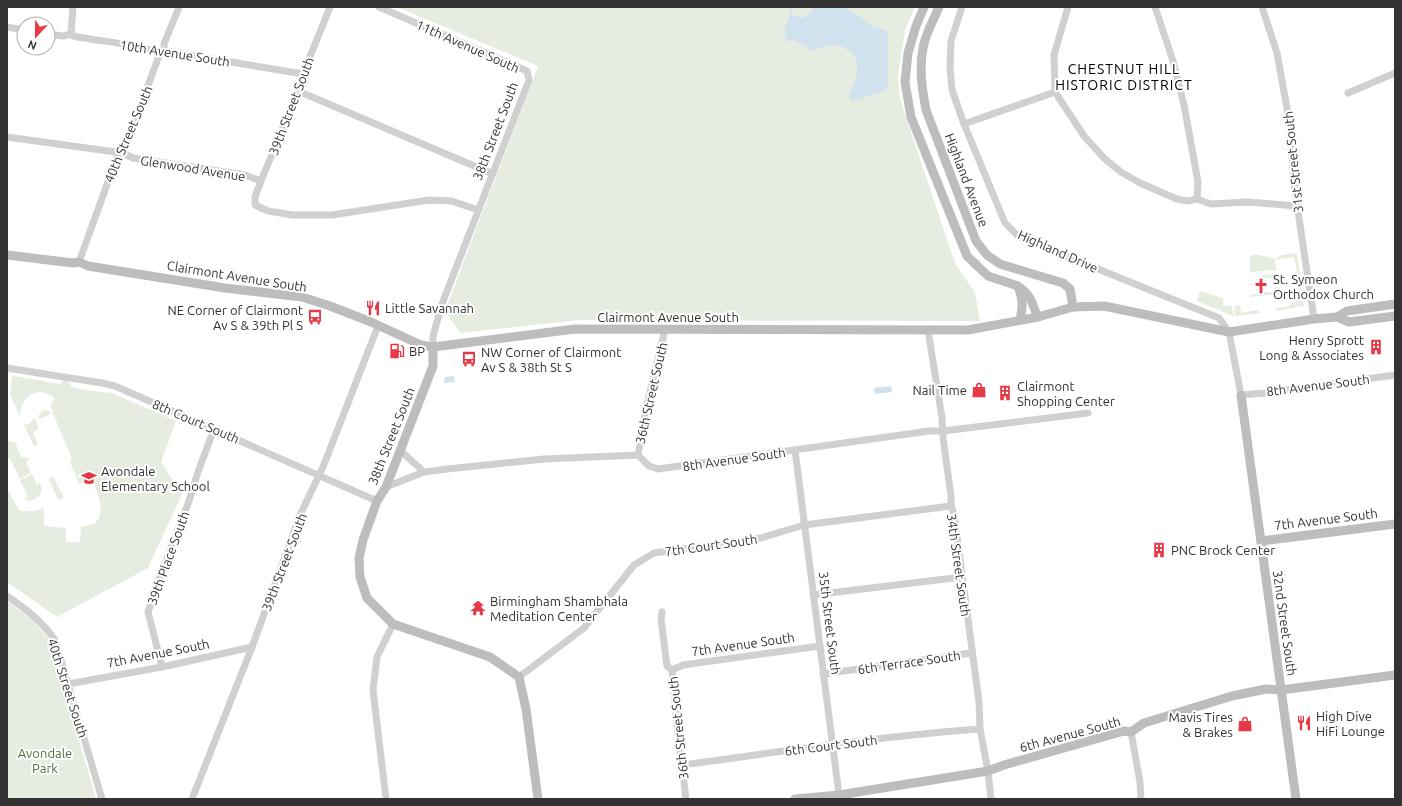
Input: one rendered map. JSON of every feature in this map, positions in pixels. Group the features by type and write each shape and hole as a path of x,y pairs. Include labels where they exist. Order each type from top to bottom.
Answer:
{"street":[{"path":"71,34 73,7"},
{"name":"40th Street South","path":"80,262 117,157 123,153 160,53 164,50 164,44 179,7"},
{"name":"39th Street South","path":"330,7 303,74 298,92 261,181 255,197 255,205 268,211 287,214 332,215 428,200 452,201 478,210"},
{"name":"11th Avenue South","path":"379,7 527,71 529,80"},
{"path":"924,7 916,26 908,53 905,82 911,117 967,256 988,276 1018,286 1026,292 1031,298 1038,316"},
{"name":"Highland Avenue","path":"939,7 923,47 921,87 926,110 976,241 987,255 1000,264 1063,283 1070,290 1073,308"},
{"name":"Highland Drive","path":"962,7 951,41 950,68 952,90 964,124 1005,223 1019,237 1219,318 1229,332"},
{"path":"1068,7 1054,55 1055,92 1084,136 1105,159 1121,172 1140,184 1177,199 1187,201 1197,199 1211,204 1248,202 1297,206"},
{"path":"1155,7 1173,61 1184,105 1198,182 1197,199"},
{"name":"31st Street South","path":"1262,7 1277,53 1289,119 1297,206 1314,320"},
{"name":"10th Avenue South","path":"56,35 63,36 71,34 96,41 149,49 160,53 165,51 303,74"},
{"path":"1348,93 1395,73"},
{"name":"38th Street South","path":"393,624 367,598 360,577 358,558 377,501 386,487 433,366 433,336 442,304 529,80"},
{"path":"298,92 493,174"},
{"path":"964,124 1055,92"},
{"name":"Glenwood Avenue","path":"7,137 123,153 133,158 245,175 261,181"},
{"name":"Clairmont Avenue South","path":"7,255 73,263 80,262 88,266 225,288 302,297 330,306 421,345 433,347 575,330 968,330 1073,308 1104,306 1229,332 1337,317 1347,311 1395,304"},
{"path":"1018,286 1022,295 1023,309 1020,320"},
{"name":"Clairmont Avenue South","path":"1337,317 1349,322 1395,316"},
{"name":"39th Street South","path":"192,799 252,647 298,520 378,326"},
{"name":"36th Street South","path":"638,455 647,404 665,330"},
{"name":"34th Street South","path":"928,330 942,418 951,496 950,506 954,514 971,653 979,702 980,729 988,771 991,799"},
{"name":"32nd Street South","path":"1229,332 1241,395 1296,799"},
{"name":"8th Court South","path":"7,368 115,386 377,501"},
{"name":"8th Avenue South","path":"1241,395 1266,393 1395,375"},
{"name":"8th Avenue South","path":"638,455 649,466 658,469 929,431 943,432 1088,413"},
{"name":"39th Place South","path":"162,667 148,612 190,501 198,472 214,429"},
{"path":"400,450 424,472"},
{"name":"35th Street South","path":"795,450 839,797"},
{"path":"386,487 424,472 544,459 638,455"},
{"name":"7th Court South","path":"519,677 584,628 634,565 654,553 761,538 804,525 950,506"},
{"name":"7th Avenue South","path":"1261,541 1395,524"},
{"path":"813,595 962,577"},
{"name":"40th Street South","path":"7,596 34,615 45,626 55,640 102,799"},
{"name":"36th Street South","path":"662,612 661,619 667,666 672,670 686,799"},
{"path":"386,799 373,690 377,657 393,624 490,657 519,677 526,709 538,799"},
{"name":"7th Avenue South","path":"672,670 682,665 820,646"},
{"name":"7th Avenue South","path":"68,684 162,667 252,647"},
{"name":"6th Terrace South","path":"823,674 971,653"},
{"name":"6th Avenue South","path":"796,799 839,797 988,771 1004,765 1124,731 1131,732 1144,723 1232,696 1266,689 1281,690 1395,675"},
{"name":"6th Court South","path":"682,765 930,732 980,729"},
{"path":"1131,732 1140,782 1141,799"}],"green space":[{"path":"397,7 915,7 905,30 898,75 900,99 955,263 975,293 980,321 580,320 460,333 445,311 538,66"},
{"path":"1291,253 1297,255 1300,276 1298,278 1294,257 1276,260 1281,256"},
{"path":"1254,255 1275,259 1276,270 1250,272 1250,256"},
{"path":"1277,274 1277,283 1275,282 1275,278 1262,278 1262,275"},
{"path":"1299,285 1301,286 1304,306 1275,311 1277,308 1287,307 1293,302 1298,307 1294,300 1295,298 1301,297"},
{"path":"1279,287 1280,294 1250,297 1250,295 1263,294 1263,292 1275,292 1275,288"},
{"path":"1200,291 1223,298 1223,306 1232,306 1233,316 1197,301"},
{"path":"1240,305 1241,313 1258,310 1261,313 1235,316 1234,306"},
{"name":"Avondale Elementary School","path":"13,376 60,384 62,380 68,381 72,387 112,393 176,421 161,462 182,494 148,568 57,617 7,582 7,489 20,511 35,511 44,508 44,526 66,528 66,542 80,542 81,526 91,525 97,521 100,516 100,501 93,479 79,484 70,462 72,459 50,406 55,398 42,392 30,395 23,404 21,418 10,395"},
{"path":"43,410 48,410 51,414 40,419 38,416"},
{"path":"35,418 39,429 33,432 38,444 34,446 24,425 28,425"},
{"path":"7,441 15,442 21,457 28,458 29,460 26,462 31,473 20,479 11,460 7,457"},
{"path":"32,474 37,485 40,483 42,488 40,496 30,501 23,499 28,497 20,480"},
{"path":"53,476 64,498 58,500 49,479"},
{"name":"Avondale Park","path":"7,601 33,620 50,640 96,799 7,799"}],"water":[{"path":"789,7 794,15 803,18 810,13 814,7 843,7 858,15 873,27 884,30 888,33 888,84 886,90 855,101 850,100 849,96 857,71 857,65 852,53 839,45 831,45 811,50 794,40 788,42 785,28 790,12"},
{"path":"454,376 455,382 444,383 445,377"},
{"path":"891,386 892,392 875,394 874,388"}],"place":[{"name":"St. Symeon Orthodox Church","path":"1261,286"},
{"name":"Little Savannah","path":"373,308"},
{"name":"NE Corner of Clairmont Av S & 39th Pl S","path":"315,317"},
{"name":"Henry Sprott Long & Associates","path":"1376,347"},
{"name":"BP","path":"397,351"},
{"name":"NW Corner of Clairmont Av S & 38th St S","path":"469,359"},
{"name":"Nail Time","path":"979,390"},
{"name":"Clairmont Shopping Center","path":"1005,393"},
{"name":"Avondale Elementary School","path":"89,478"},
{"name":"PNC Brock Center","path":"1159,550"},
{"name":"Birmingham Shambhala Meditation Center","path":"478,608"},
{"name":"High Dive HiFi Lounge","path":"1304,723"},
{"name":"Mavis Tires & Brakes","path":"1245,724"}],"district":[{"name":"CHESTNUT HILL HISTORIC DISTRICT","path":"1124,78"}]}
